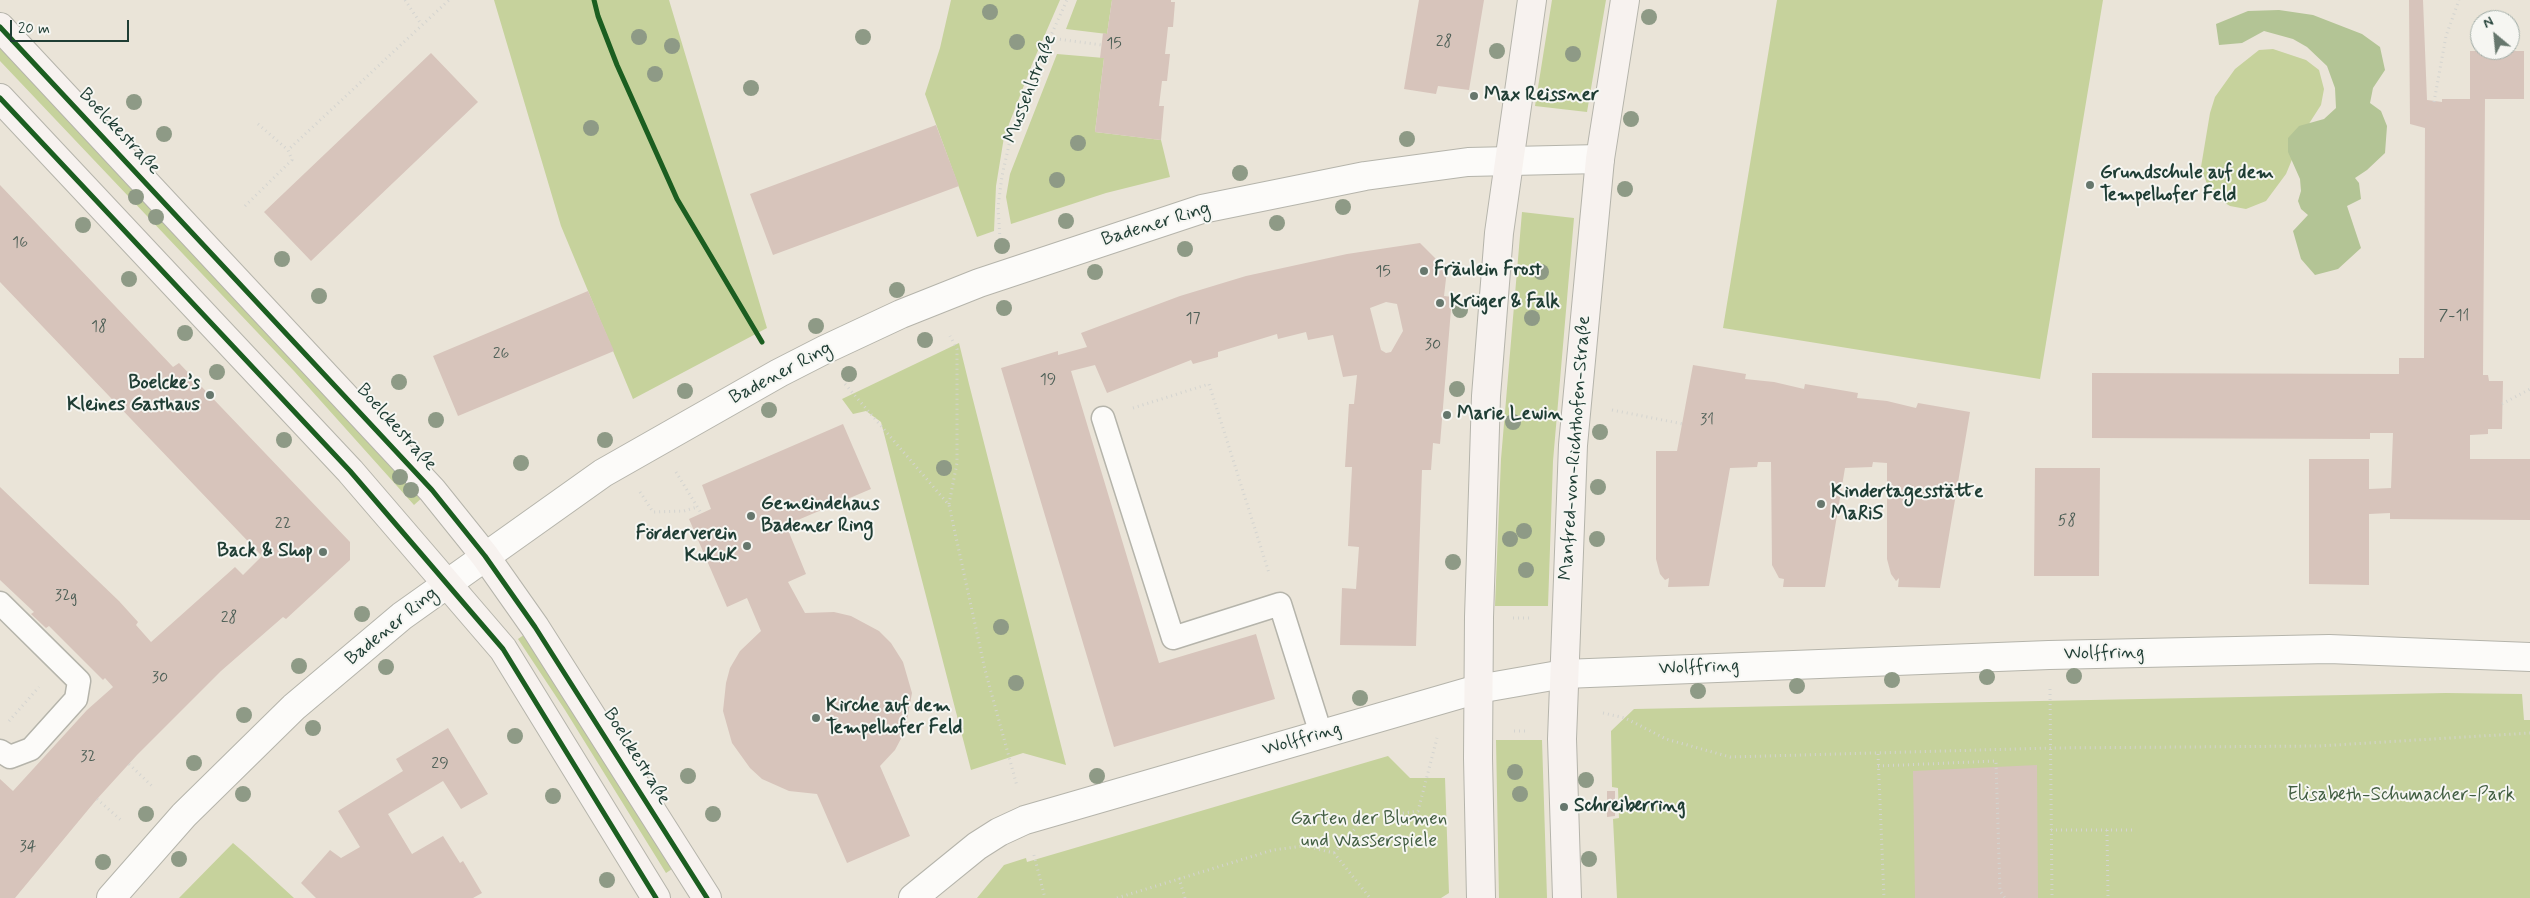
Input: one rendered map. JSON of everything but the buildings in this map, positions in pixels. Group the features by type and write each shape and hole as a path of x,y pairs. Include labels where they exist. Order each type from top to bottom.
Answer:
{"main road":[{"path":"1481,898 1478,689 1479,581 1486,396 1508,160 1532,0"},
{"name":"Manfred-von-Richthofen-Straße","path":"1567,898 1562,739 1573,445 1600,159 1626,0"},
{"name":"Boelckestraße","path":"0,27 432,490 485,556 546,643 707,898"},
{"path":"0,98 350,470 503,649 656,898"}],"street":[{"name":"Badener Ring","path":"111,898 184,815 294,707 402,616 603,473 779,372 902,314 979,282 1202,209 1365,176 1468,162 1600,159"},
{"name":"Wolffring","path":"912,898 977,846 998,832 1025,820 1478,689 1564,674 2030,656 2329,649 2530,657"}],"lane":[{"path":"1103,418 1173,638 1280,604 1321,734"},
{"path":"0,603 79,681 76,699 31,749 10,757 0,751"}],"path":[{"path":"405,0 421,24"},
{"path":"288,150 421,24 449,0"},
{"path":"2434,102 2446,36 2459,0"},
{"path":"1050,38 1102,44"},
{"path":"245,206 292,160 288,150 258,124"},
{"path":"950,336 957,349 957,463 949,505 985,670 1017,790"},
{"path":"845,384 949,505"},
{"path":"1103,418 1209,384 1280,604"},
{"path":"2502,404 2530,389"},
{"path":"1612,410 1683,424"},
{"path":"675,472 701,513"},
{"path":"639,492 653,512 684,511 697,507"},
{"path":"1504,618 1538,618"},
{"path":"2050,680 2052,898"},
{"path":"1603,713 1625,718 1666,739 1730,757 2051,748 2319,746 2530,733"},
{"path":"1505,732 1534,730"},
{"path":"1334,853 1363,819 1418,811 1438,735"},
{"path":"1878,754 1884,898"},
{"path":"1878,766 1996,761 2000,891 2006,898"},
{"path":"129,764 153,787"},
{"path":"97,799 122,821"},
{"path":"2051,830 2135,830"},
{"path":"2107,830 2108,898"},
{"path":"1117,898 1273,850 1304,846 1334,853 1370,898"},
{"path":"1035,860 1045,898"},
{"path":"1179,878 1185,898"}],"green space":[{"path":"494,0 669,0 767,328 633,399 561,226"},
{"path":"951,0 1060,0 1033,62 1004,137 996,186 994,231 977,237 925,94 940,48"},
{"path":"1077,0 1112,0 1107,34 1066,29"},
{"path":"1552,0 1606,0 1587,112 1535,106"},
{"path":"1777,0 2103,0 2040,379 1723,328"},
{"path":"2279,10 2313,15 2362,34 2380,47 2385,70 2373,88 2370,103 2381,111 2387,126 2385,153 2367,170 2355,178 2359,183 2361,199 2347,206 2361,248 2338,269 2315,275 2301,259 2293,231 2308,215 2301,209 2298,201 2301,191 2300,179 2288,152 2288,138 2299,126 2324,119 2336,108 2335,88 2327,66 2307,47 2293,39 2264,31 2242,43 2219,45 2216,24 2248,11"},
{"path":"0,43 423,497 414,505 294,371 0,61"},
{"path":"2273,49 2306,60 2319,70 2324,89 2321,105 2303,133 2286,174 2266,201 2246,209 2230,206 2218,199 2207,184 2201,167 2210,113 2215,97 2235,69 2259,50"},
{"path":"1057,54 1104,58 1095,132 1161,140 1170,177 1106,193 1011,224 1006,197 1010,174"},
{"path":"1522,212 1574,218 1553,461 1548,606 1495,606 1501,459"},
{"path":"959,343 1066,765 1023,753 971,770 881,422 866,411 853,414 842,399"},
{"path":"528,632 675,867 666,873 565,710 518,639"},
{"name":"Elisabeth-Schumacher-Park","path":"2446,693 2522,694 2524,720 2530,720 2530,898 1617,898 1613,819 1619,818 1618,788 1612,787 1611,731 1634,709"},
{"path":"1496,740 1542,740 1547,898 1499,898"},
{"name":"Garten der Blumen und Wasserspiele","path":"1388,756 1410,778 1445,778 1449,893 1441,898 977,898 1004,865 1026,858 1027,862"},
{"path":"233,843 247,855 294,898 179,898"}],"cycle path":[{"path":"594,0 598,16 617,65 677,199 762,342"},
{"path":"0,27 432,490 485,556 535,627 707,898"},
{"path":"0,98 350,471 503,649 656,898"}],"place":[{"name":"Max Reissner","path":"1474,96"},
{"name":"Grundschule auf dem Tempelhofer Feld","path":"2090,185"},
{"name":"Fräulein Frost","path":"1424,271"},
{"name":"Krüger & Falk","path":"1440,303"},
{"name":"Boelcke’s Kleines Gasthaus","path":"210,395"},
{"name":"Marie Lewin","path":"1447,415"},
{"name":"Kindertagesstätte MaRiS","path":"1821,504"},
{"name":"Gemeindehaus Badener Ring","path":"751,516"},
{"name":"Förderverein KuKuK","path":"747,546"},
{"name":"Back & Shop","path":"323,552"},
{"name":"Kirche auf dem Tempelhofer Feld","path":"816,718"},
{"name":"Schreiberring","path":"1564,807"}]}
